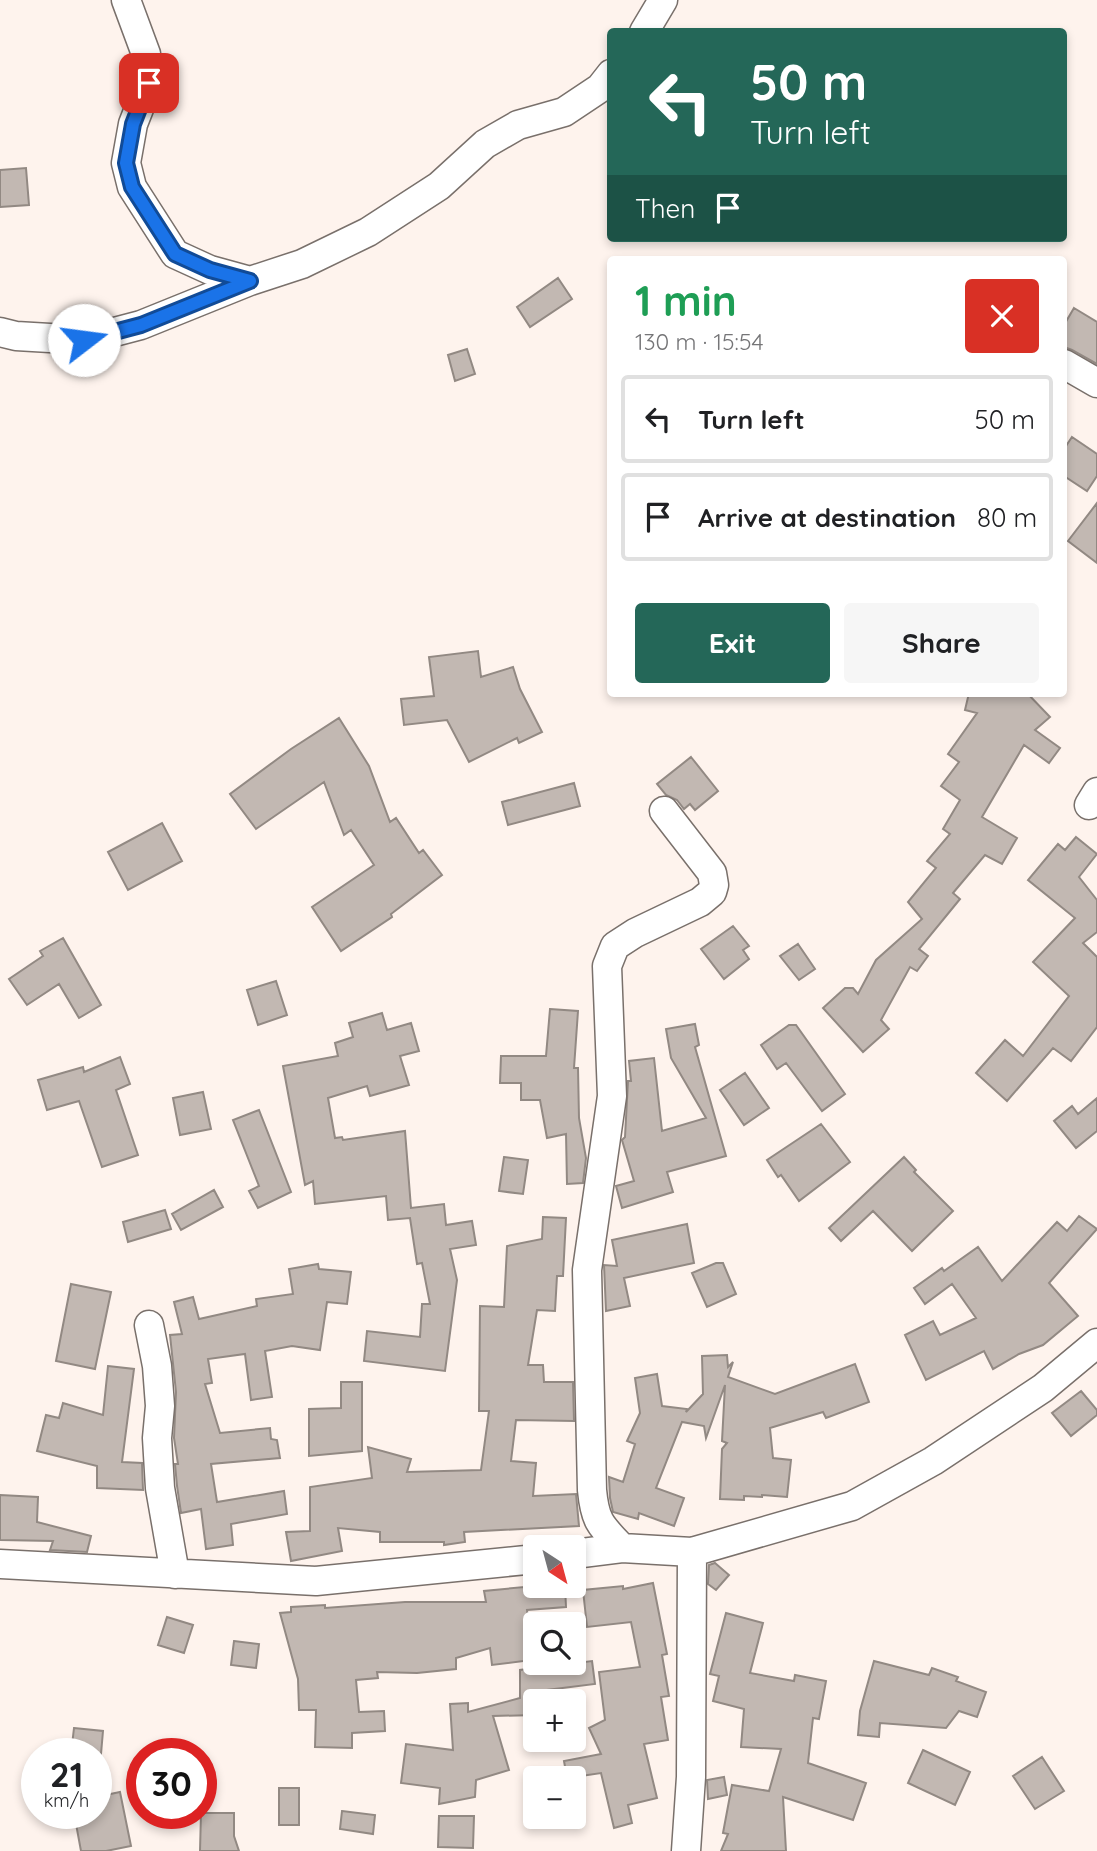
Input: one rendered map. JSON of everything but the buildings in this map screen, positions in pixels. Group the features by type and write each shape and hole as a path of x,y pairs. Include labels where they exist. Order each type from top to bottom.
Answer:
{"street":[{"path":"126,0 146,54 149,83 133,124 126,163 132,187 175,254 210,270 250,281"},
{"path":"646,28 663,0"},
{"path":"0,332 16,336 84,340 141,325 250,281 302,264 368,232 439,186 485,144 518,125 564,111 600,88 607,79"},
{"path":"1067,366 1097,383"},
{"path":"622,1548 594,1514 592,1490 587,1270 612,1096 607,966 615,946 635,933 700,902 712,892 714,885 712,873 664,811"},
{"path":"149,1325 157,1366 160,1406 157,1438 160,1488 175,1574"},
{"path":"586,1552 622,1548 692,1552 852,1506 933,1461 1043,1388 1097,1343"},
{"path":"687,1851 691,1777 692,1552"},
{"path":"0,1564 316,1581 523,1560"}],"route":[{"path":"84,340 141,325 250,281 210,270 175,254 132,187 126,163 133,124 149,83"}]}
